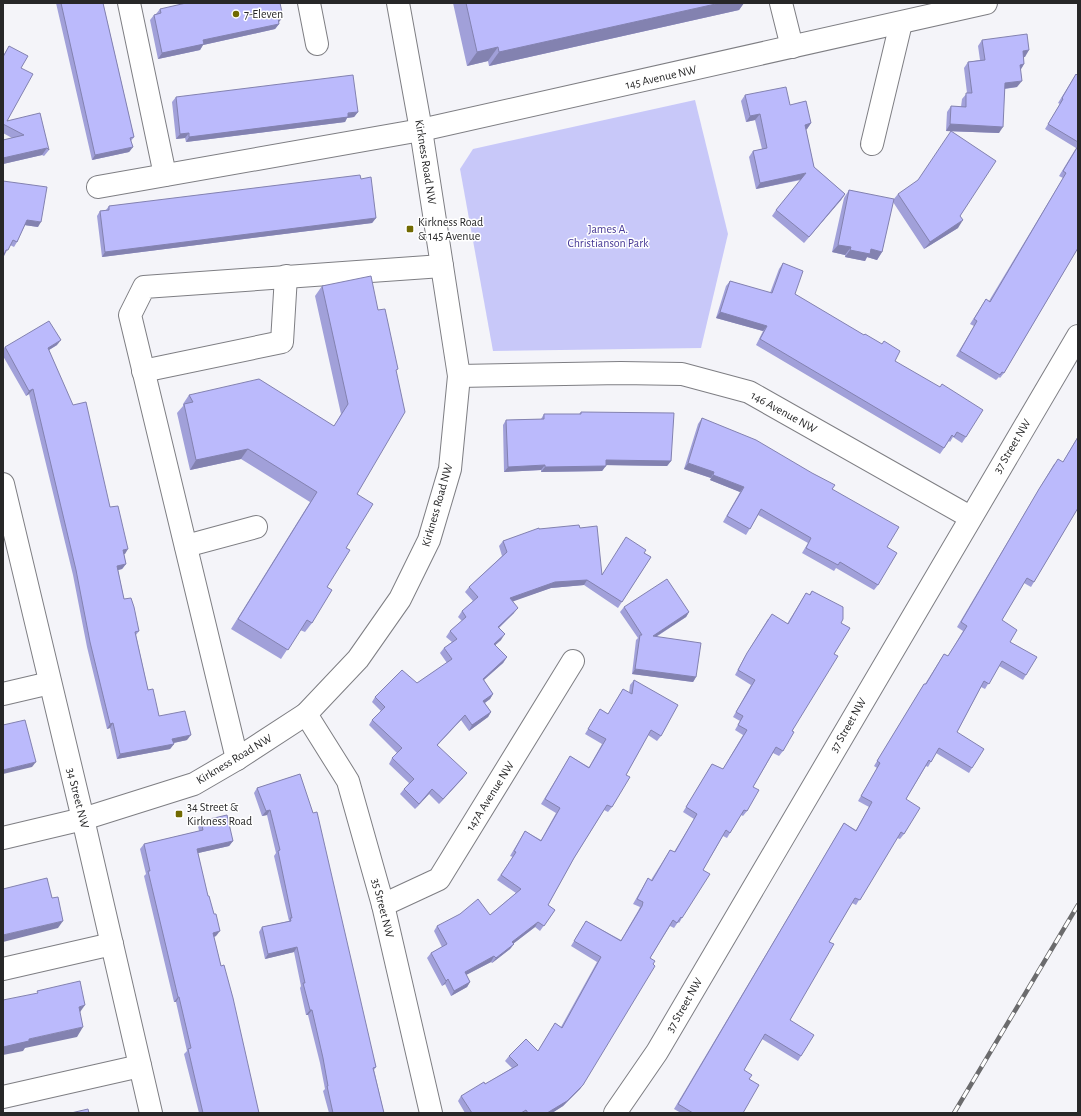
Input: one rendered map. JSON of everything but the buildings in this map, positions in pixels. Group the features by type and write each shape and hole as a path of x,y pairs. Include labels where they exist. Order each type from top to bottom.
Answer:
{"street":[{"path":"129,3 166,175"},
{"path":"309,3 317,44"},
{"name":"Kirkness Road NW","path":"3,838 83,819 194,784 237,759 306,714 358,659 375,635 400,599 429,540 450,469 459,376 421,130 398,3"},
{"path":"781,3 792,48"},
{"name":"145 Avenue NW","path":"98,187 421,130 792,48 986,3"},
{"path":"872,144 901,23"},
{"path":"237,759 130,315 144,287 442,266"},
{"path":"143,371 282,342 286,276"},
{"name":"37 Street NW","path":"615,1113 657,1052 970,517 1078,336"},
{"name":"146 Avenue NW","path":"459,376 621,373 682,374 749,392 970,517"},
{"name":"34 Street NW","path":"3,484 83,819 150,1113"},
{"path":"186,546 256,527"},
{"name":"147A Avenue NW","path":"383,905 439,879 573,661"},
{"path":"3,694 50,683"},
{"name":"35 Street NW","path":"306,714 348,781 383,905 431,1113"},
{"path":"3,969 112,944"},
{"path":"3,1097 140,1066"}],"green space":[{"name":"James A. Christianson Park","path":"695,100 728,234 701,348 493,351 460,169 473,149"}],"railway":[{"path":"954,1113 1078,905"}],"place":[{"name":"7-Eleven","path":"236,14"},
{"name":"Kirkness Road & 145 Avenue","path":"410,229"},
{"name":"34 Street & Kirkness Road","path":"179,814"}]}
